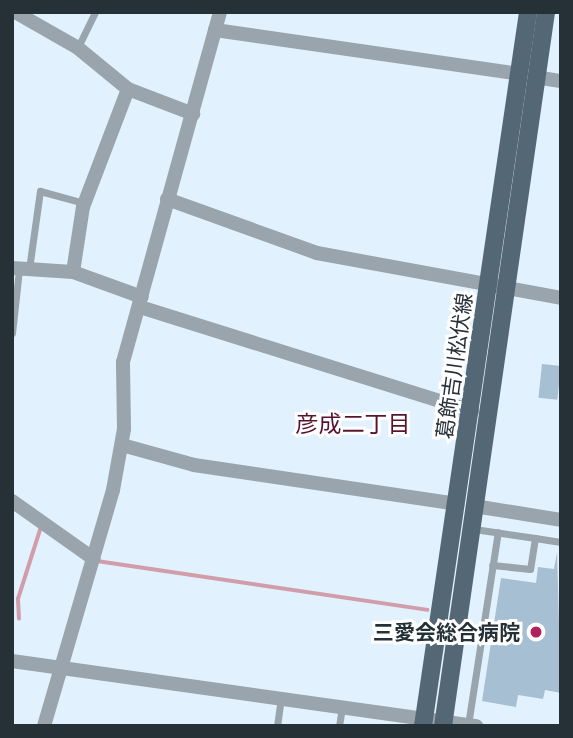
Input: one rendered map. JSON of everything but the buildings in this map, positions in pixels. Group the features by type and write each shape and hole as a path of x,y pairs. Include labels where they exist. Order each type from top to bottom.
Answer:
{"main road":[{"name":"葛飾吉川松伏線","path":"424,722 465,505 527,75 528,12"},
{"name":"葛飾吉川松伏線","path":"527,75 546,12"},
{"name":"葛飾吉川松伏線","path":"444,723 471,528 465,505 472,411 496,288"}],"street":[{"path":"15,12 78,48 128,89 192,114"},
{"path":"44,726 57,666 94,559 122,445 123,362 220,12"},
{"path":"215,30 561,80"},
{"path":"73,272 85,203 128,89"},
{"path":"167,199 317,253 561,298"},
{"path":"20,269 73,272 141,302 472,411"},
{"path":"122,445 194,465 561,520"},
{"path":"12,501 94,559"},
{"path":"12,661 342,707 424,722 472,725"}],"lane":[{"path":"78,48 95,12"},
{"path":"12,333 20,269 40,191 85,203"},
{"path":"471,528 561,542"},
{"path":"472,725 498,532"},
{"path":"492,565 530,569 535,538"},
{"path":"277,726 281,698"},
{"path":"339,726 342,707"}],"waterway":[{"path":"19,619 18,599 41,527"},
{"path":"97,561 427,610"}],"place":[{"name":"三愛会総合病院","path":"536,632"}],"district":[{"name":"彦成二丁目","path":"353,423"}]}
